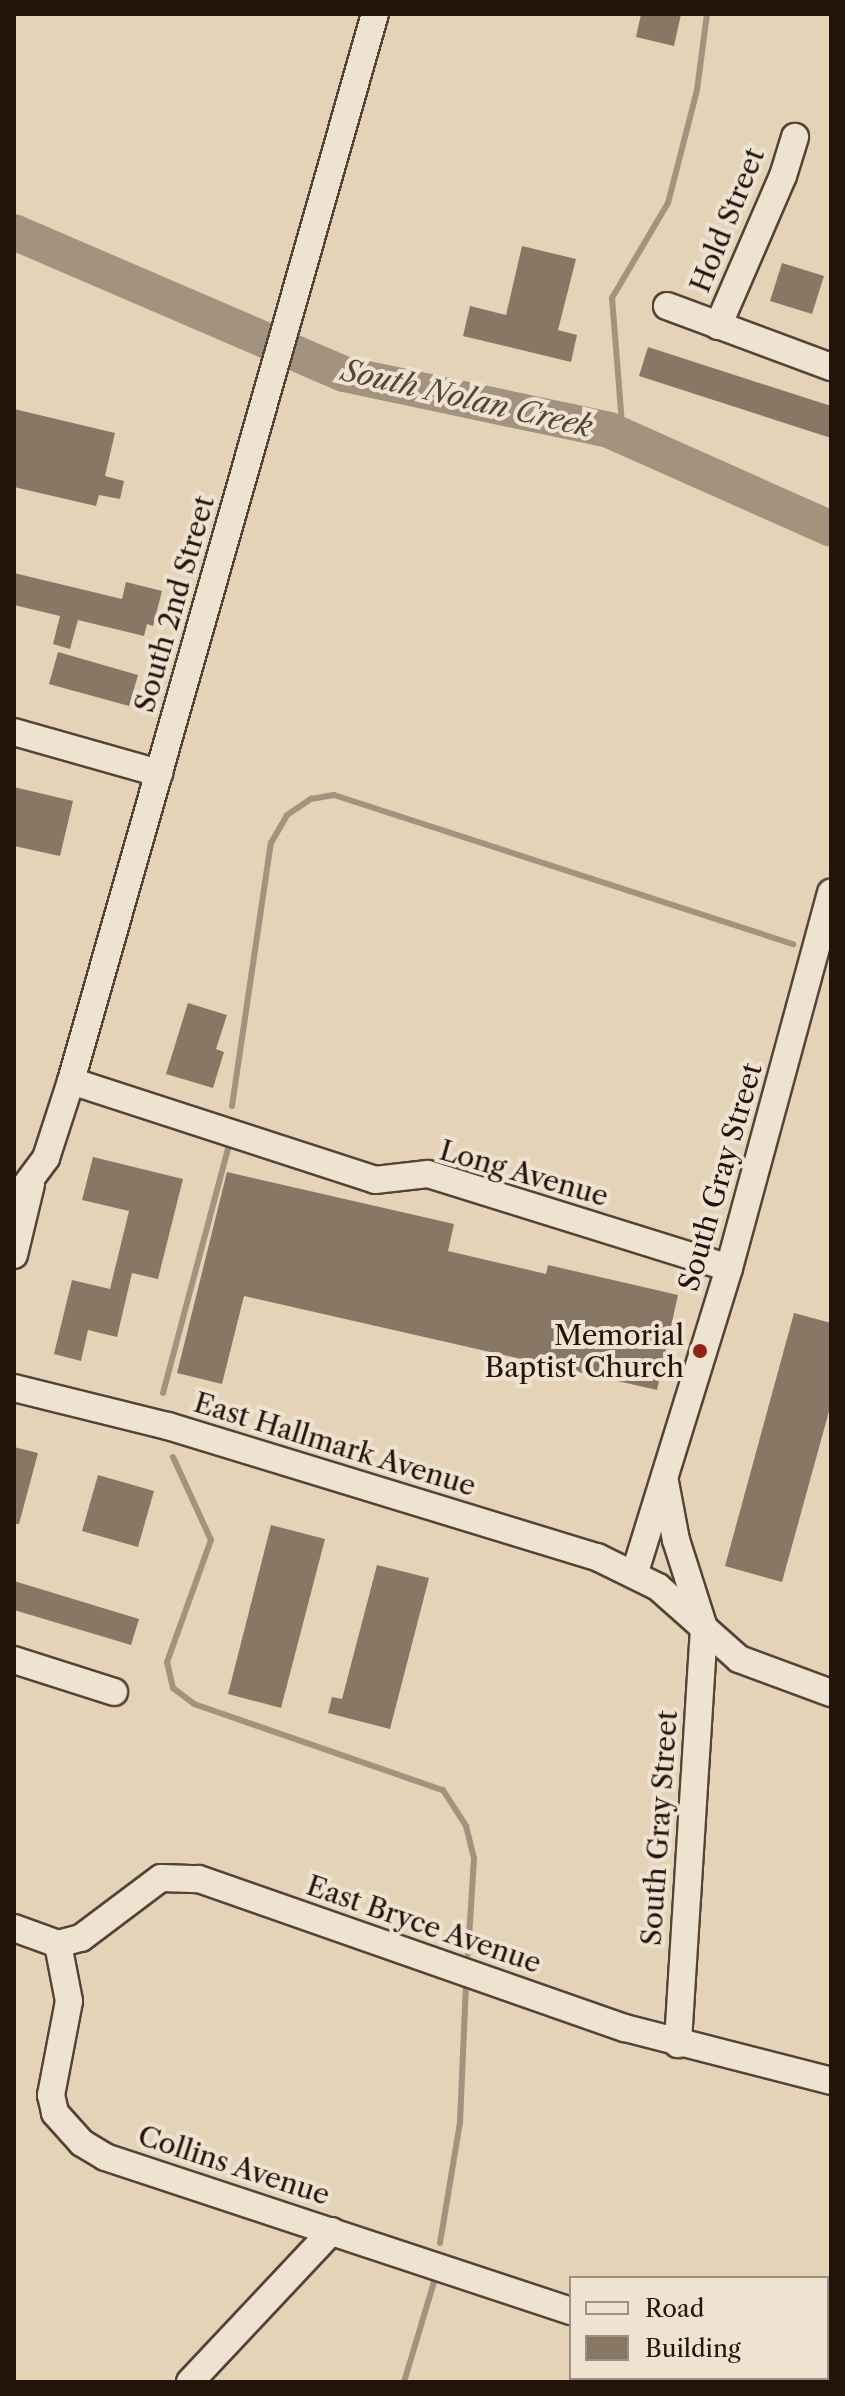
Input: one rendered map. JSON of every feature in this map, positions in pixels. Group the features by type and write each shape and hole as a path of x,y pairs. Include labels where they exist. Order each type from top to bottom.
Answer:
{"street":[{"name":"South 2nd Street","path":"14,1201 46,1158 71,1081 375,14"},
{"name":"Hold Street","path":"718,326 783,176 795,137"},
{"name":"Hold Street","path":"667,306 831,367"},
{"path":"14,732 159,773"},
{"name":"South Gray Street","path":"635,1572 729,1268 831,893"},
{"name":"Long Avenue","path":"71,1081 375,1180 428,1174 729,1268"},
{"path":"14,1255 32,1176"},
{"name":"East Hallmark Avenue","path":"14,1388 168,1426 635,1572"},
{"name":"South Gray Street","path":"664,1477 676,1540 704,1628 678,2044"},
{"path":"635,1572 739,1659 831,1693"},
{"path":"14,1660 114,1692"},
{"name":"East Bryce Avenue","path":"58,1944 100,1928 161,1878 199,1879 678,2044 831,2081"},
{"path":"14,1928 58,1944"},
{"name":"Collins Avenue","path":"58,1944 69,2001 51,2095 66,2130 105,2157 569,2310"},
{"path":"190,2382 332,2231"}],"building":[{"path":"641,14 681,14 674,46 636,37"},
{"path":"522,246 576,259 558,330 577,335 571,362 463,336 470,306 506,315"},
{"path":"782,263 824,276 812,314 770,301"},
{"path":"648,347 831,406 831,438 639,376"},
{"path":"14,409 115,433 105,476 124,481 120,499 99,495 96,506 14,487"},
{"path":"14,573 122,599 126,582 162,591 153,626 147,624 144,636 78,620 70,649 53,644 60,616 14,605"},
{"path":"58,652 138,675 129,706 49,684"},
{"path":"14,787 73,801 60,856 14,846"},
{"path":"188,1003 227,1015 216,1049 224,1052 213,1088 166,1074"},
{"path":"93,1157 183,1179 158,1279 132,1273 117,1337 88,1330 81,1361 54,1354 72,1280 110,1289 129,1211 82,1200"},
{"path":"227,1172 454,1224 448,1251 546,1274 548,1265 678,1295 657,1390 244,1296 222,1384 177,1373"},
{"path":"794,1313 831,1323 831,1404 782,1582 725,1566"},
{"path":"14,1447 38,1453 19,1524 14,1524"},
{"path":"98,1475 154,1491 138,1547 82,1531"},
{"path":"271,1525 325,1539 281,1708 228,1694"},
{"path":"377,1565 429,1578 390,1729 328,1713 332,1697 342,1699"},
{"path":"14,1581 139,1619 131,1645 14,1610"}],"waterway":[{"path":"623,437 612,298 668,203 697,90 707,14"},
{"name":"South Nolan Creek","path":"14,232 344,374 609,430 831,529"},
{"path":"232,1106 271,843 287,815 311,799 334,795 793,944"},
{"path":"163,1393 228,1149"},
{"path":"173,1457 211,1540 167,1662 173,1688 194,1704 443,1790 466,1826 474,1858 468,1954"},
{"path":"440,2243 460,2122 466,1987"},
{"path":"404,2382 434,2282"}],"place":[{"name":"Memorial Baptist Church","path":"700,1351"}]}
